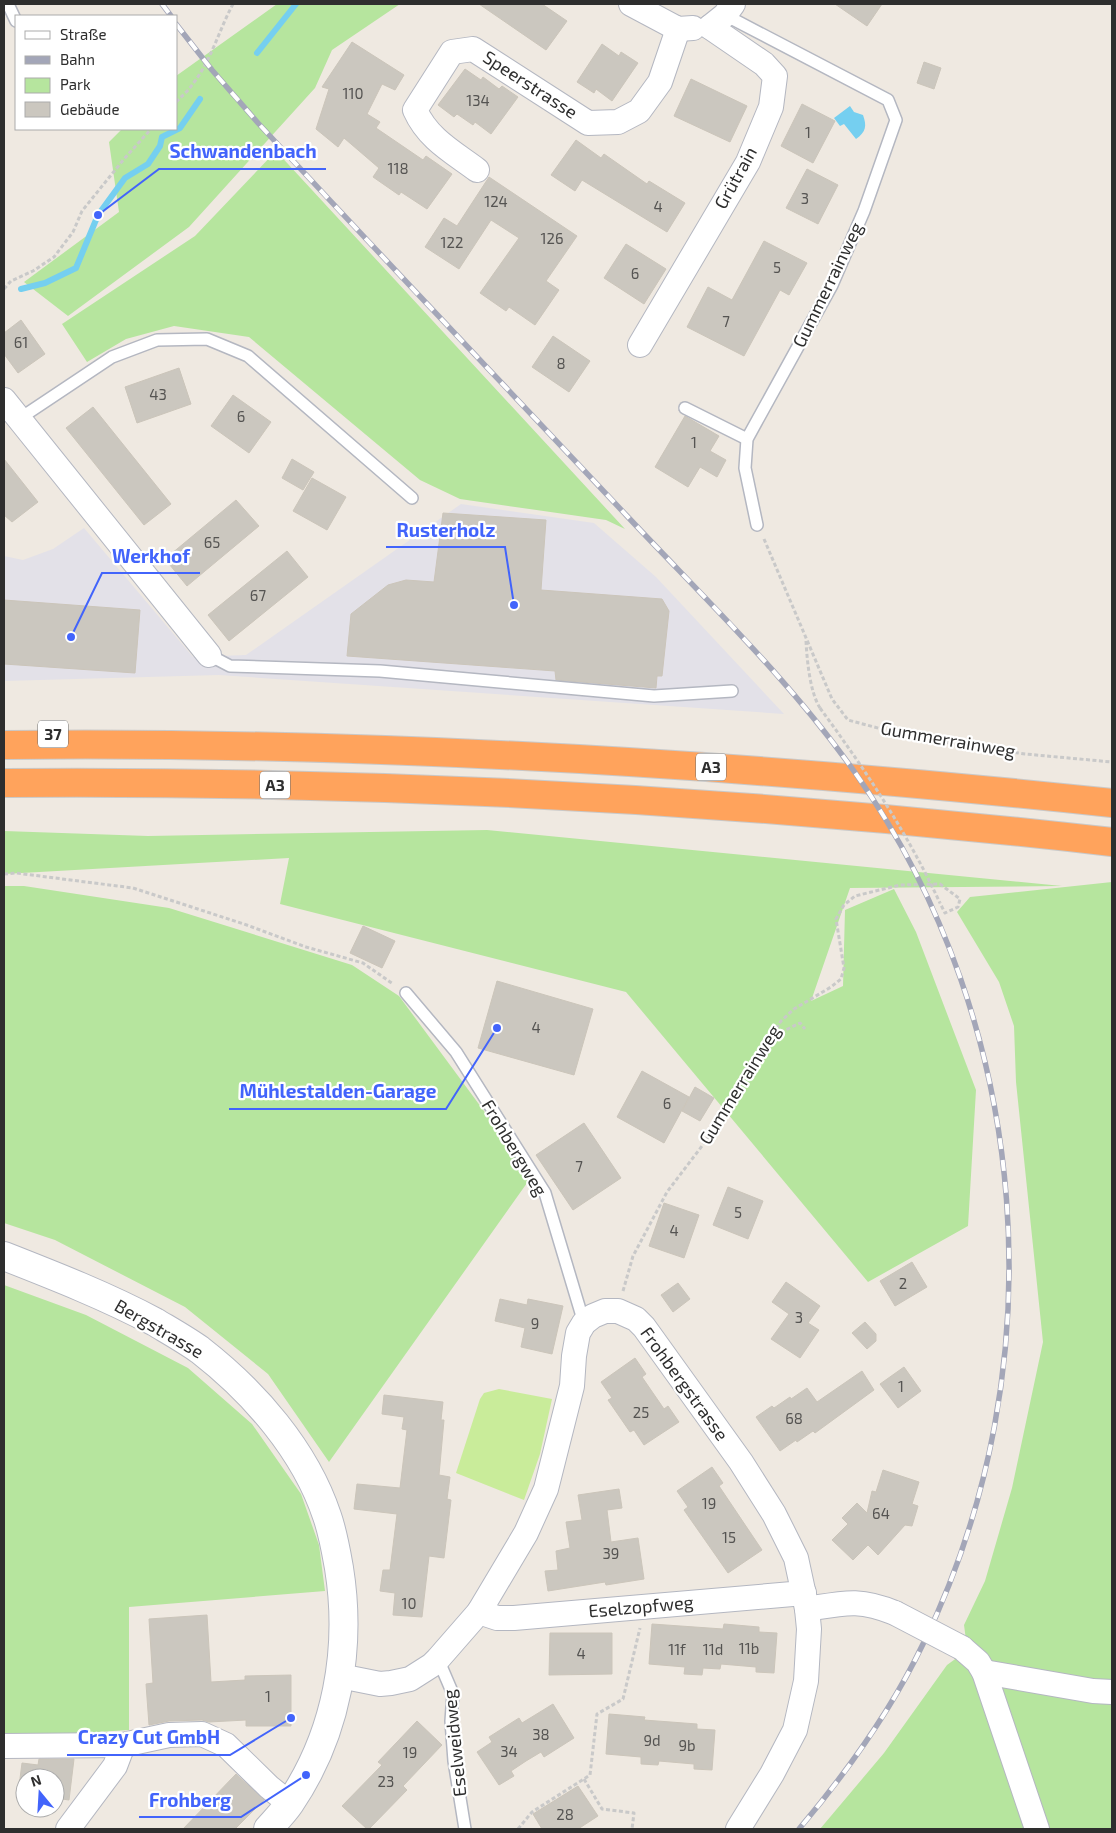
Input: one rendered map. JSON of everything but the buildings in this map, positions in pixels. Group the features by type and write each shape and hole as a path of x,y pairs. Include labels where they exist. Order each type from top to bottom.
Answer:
{"highway":[{"name":"37","path":"4,725 103,744"},
{"name":"A3","path":"4,745 256,746 538,755 792,772 964,787 1112,803"},
{"name":"A3","path":"4,783 276,785 574,797 838,815 1112,842"}],"main road":[{"name":"Bergstrasse","path":"4,1256 76,1284 135,1312 174,1333 200,1350 243,1387 278,1426 301,1461 316,1489 327,1515 335,1545 343,1592 344,1640 340,1676 336,1699 328,1724 306,1775 290,1804 268,1829"}],"street":[{"path":"631,4 678,29 723,15"},
{"name":"Grütrain","path":"640,344 748,162 771,107 775,76 723,15"},
{"name":"Speerstrasse","path":"477,170 429,134 420,122 415,110 452,52 473,49 588,123 618,122 639,111 660,82 678,29"},
{"path":"4,400 209,655"},
{"path":"340,1676 380,1684 410,1679 432,1666 479,1612 526,1533 546,1489 572,1386 578,1333 584,1323 593,1316 605,1310 618,1310"},
{"name":"Frohbergstrasse","path":"618,1310 636,1319 644,1327 741,1462 774,1514 796,1558 806,1601 809,1629 806,1681 796,1730 772,1774 738,1829"},
{"name":"Eselzopfweg","path":"479,1612 497,1618 514,1618 644,1608 806,1601 848,1602 874,1606 895,1613 962,1648 978,1662 984,1672"},
{"path":"1037,1829 984,1672 1093,1691 1112,1692"},
{"path":"4,1746 123,1745 169,1735 202,1734 226,1745 268,1787 290,1804"},
{"path":"68,1829 115,1766 123,1745"}],"lane":[{"path":"8,4 15,19"},
{"name":"Gummerrainweg","path":"723,15 888,100 896,120 864,211 832,285 747,438 745,468 757,525"},
{"path":"19,420 112,357 157,340 207,339 248,356 412,498"},
{"path":"685,408 747,438"},
{"path":"209,655 230,666 380,671 654,696 732,692"},
{"name":"Frohbergweg","path":"406,993 456,1052 545,1193 584,1323"},
{"name":"Eselweidweg","path":"438,1659 453,1694 451,1721 454,1761 465,1829"}],"path":[{"path":"178,100 193,84 213,50 222,25 233,4"},
{"path":"4,289 11,281 33,271 54,257 73,232 82,211 150,130"},
{"name":"Gummerrainweg","path":"757,525 832,699 848,720 915,738 1025,754 1112,762"},
{"name":"Gummerrainweg","path":"618,1310 633,1256 667,1192 705,1142 769,1038 781,1021 794,1009 841,979 844,968 836,919 844,905 855,896 900,885 940,884 960,899 958,907 945,913 940,903 920,860 881,795 816,701 807,655 806,637"},
{"path":"4,874 16,873 132,888 244,924 306,947 364,963 406,993"},
{"path":"769,1038 800,1023 805,1029"},
{"path":"518,1829 532,1812 590,1775 597,1714 623,1699 644,1608"},
{"path":"584,1779 602,1809 634,1813 632,1829"}],"shaded area":[{"path":"461,504 594,523 656,577 784,714 219,675 4,681 4,556 23,560 53,549 84,528 193,657 246,655"}],"green space":[{"path":"277,4 400,4 332,50 315,88 189,227 68,316 24,282 119,212 109,142 121,130 178,130 178,75"},
{"path":"276,151 625,529 606,520 460,499 420,480 249,337 174,326 126,339 87,362 62,324 195,236"},
{"path":"487,830 1062,886 850,888 811,1001 843,986 845,910 894,889 916,932 976,1090 968,1226 868,1282 626,992 280,904 289,858 4,874 4,831 148,836"},
{"path":"1112,882 1112,1829 820,1829 884,1753 947,1665 958,1657 966,1640 964,1625 985,1581 1012,1488 1043,1342 1016,1082 1014,1026 999,982 957,912 970,897"},
{"path":"4,886 24,886 169,908 352,965 399,996 532,1176 329,1462 268,1374 185,1307 55,1240 4,1223"},
{"path":"4,1285 86,1315 188,1368 252,1424 301,1494 319,1545 325,1591 129,1607 129,1730 4,1738"},
{"path":"499,1389 552,1399 540,1454 524,1500 456,1473 480,1399 484,1393"}],"water":[{"path":"850,106 854,112 863,115 865,122 864,131 856,139 844,124 840,126 834,118"}],"waterway":[{"path":"257,53 296,4"},
{"path":"178,129 200,99"},
{"path":"21,289 45,283 76,268 98,215 125,178 148,164 160,146 162,137 176,130"}],"railway":[{"path":"162,4 170,15"},
{"path":"178,27 212,70 258,123 746,641 803,706 856,774 915,872 960,977 991,1087 1006,1200 1008,1313 994,1427 966,1537 923,1644 897,1693 867,1740 799,1829"}],"place":[{"name":"Schwandenbach","path":"98,215"},
{"name":"Rusterholz","path":"514,605"},
{"name":"Werkhof","path":"71,637"},
{"name":"Mühlestalden-Garage","path":"497,1028"},
{"name":"Crazy Cut GmbH","path":"291,1718"},
{"name":"Frohberg","path":"306,1775"}]}
